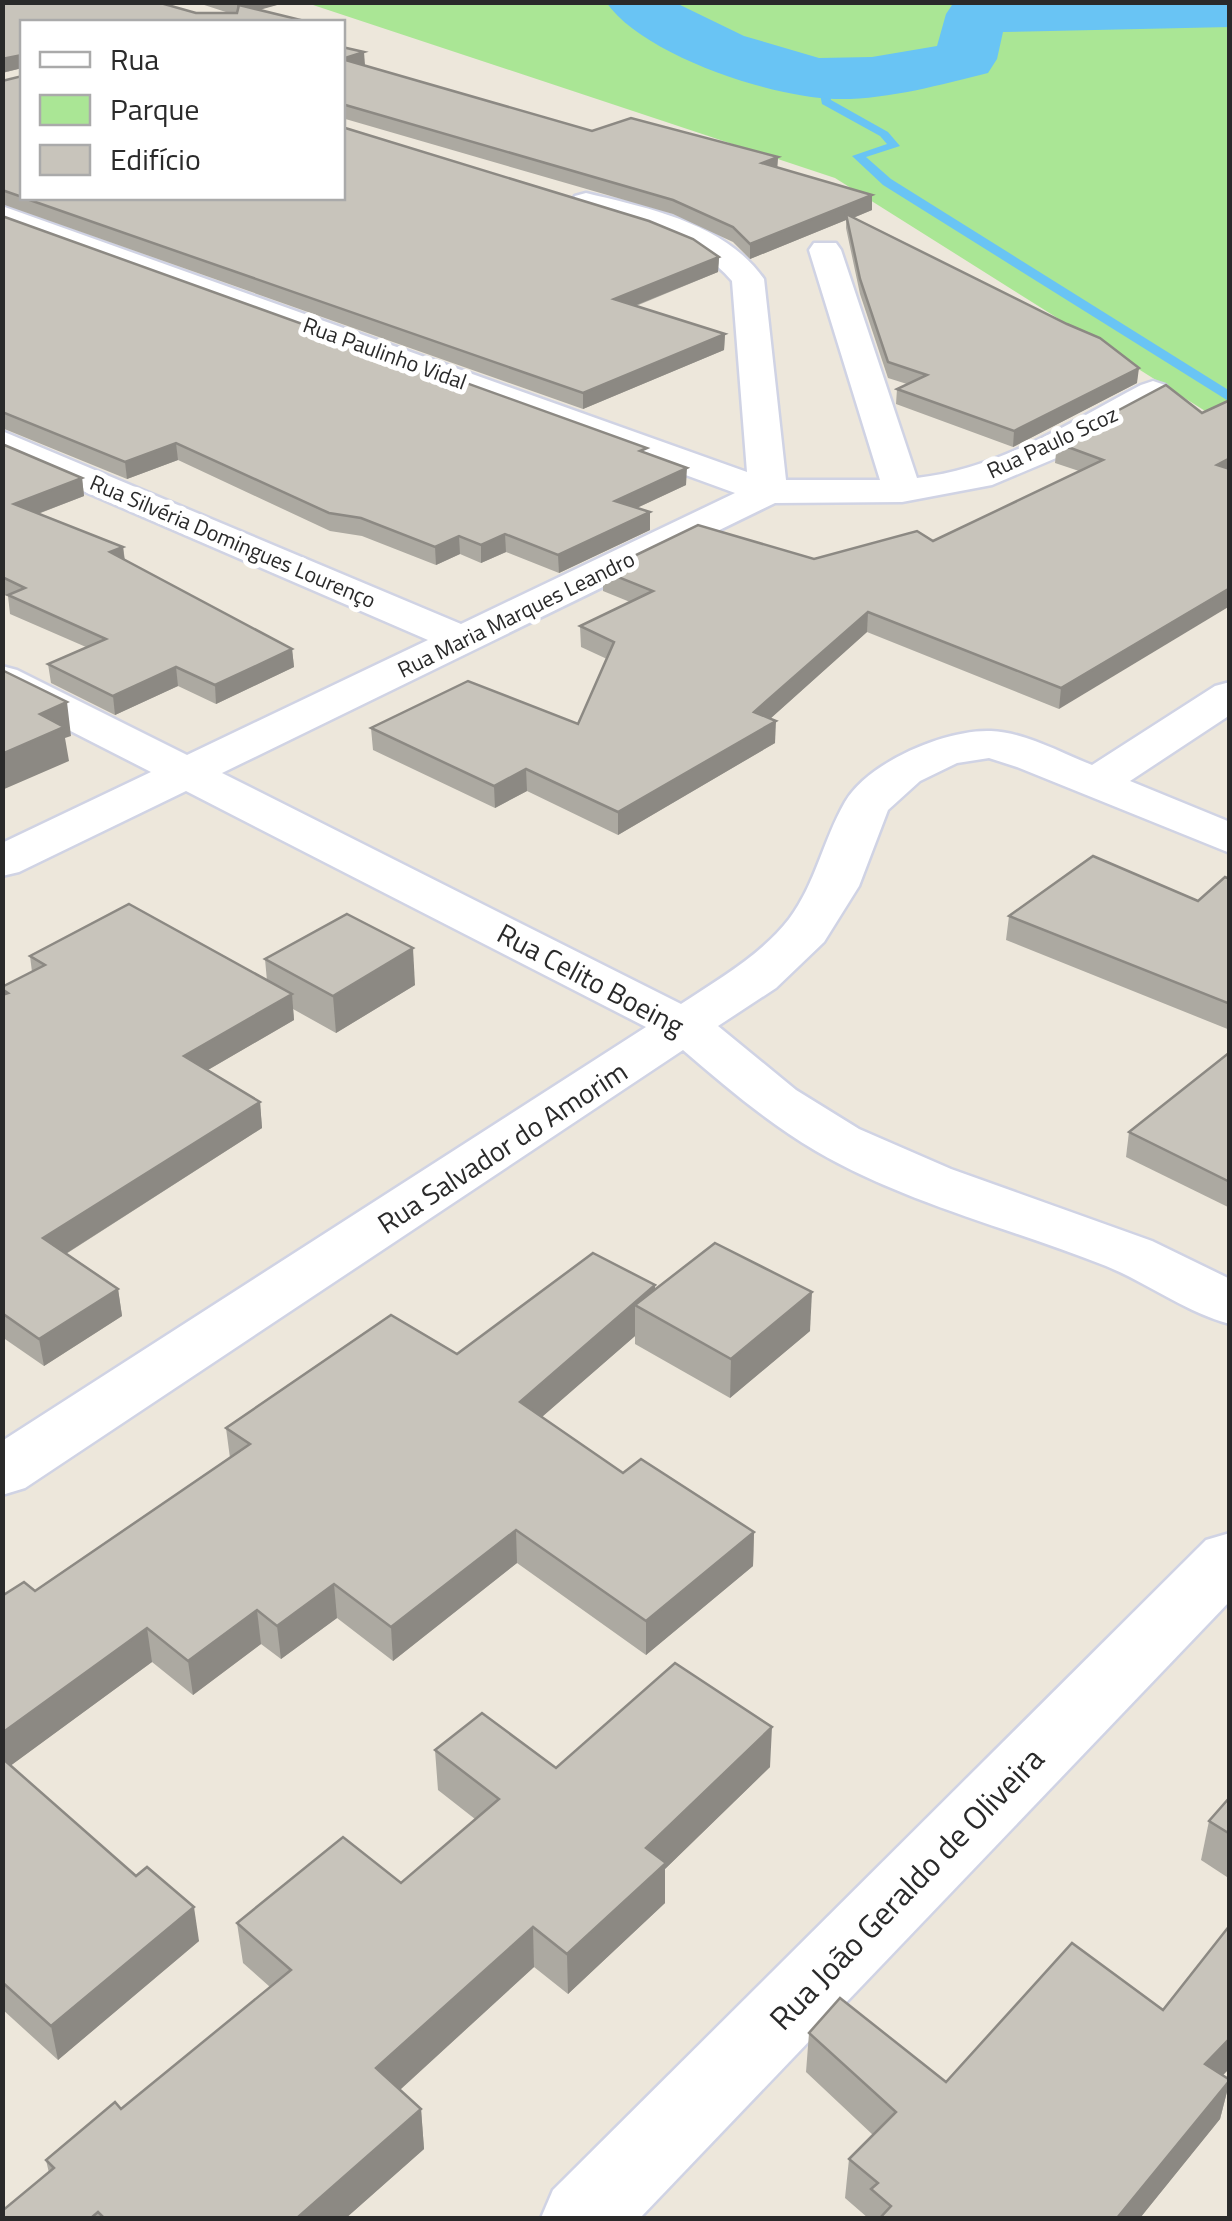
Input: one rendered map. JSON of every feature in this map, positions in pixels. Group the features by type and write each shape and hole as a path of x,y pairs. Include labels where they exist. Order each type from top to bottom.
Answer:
{"street":[{"path":"548,191 692,237 736,264 748,279 768,492"},
{"name":"Rua Paulinho Vidal","path":"2,215 768,492"},
{"path":"825,250 902,491"},
{"name":"Rua Paulo Scoz","path":"768,492 902,491 953,484 995,472 1154,392"},
{"name":"Rua Silvéria Domingues Lourenço","path":"2,442 462,640"},
{"name":"Rua Maria Marques Leandro","path":"2,862 768,492"},
{"name":"Rua Celito Boeing","path":"2,679 687,1027 778,1102 839,1141 931,1182 1131,1254 1230,1304"},
{"path":"1096,783 1230,695"},
{"name":"Rua Salvador do Amorim","path":"2,1472 758,977 806,931 835,886 867,804 904,771 945,752 991,744 1096,783"},
{"path":"1096,783 1230,839"},
{"name":"Rua João Geraldo de Oliveira","path":"582,2218 1230,1558"}],"green space":[{"path":"307,3 1229,3 1229,426 835,178"}],"building":[{"path":"2,2 157,2 196,13 237,13 239,5 301,20 20,20 20,55 2,59"},
{"path":"345,48 364,52 345,58"},
{"path":"345,60 592,131 631,118 778,157 762,163 872,195 750,244 733,227 673,200 345,105"},
{"path":"20,76 20,196 2,190 2,81"},
{"path":"345,128 649,221 693,239 719,257 614,299 725,334 583,393 30,200 345,200"},
{"path":"846,214 1100,338 1139,368 1014,431 897,389 927,375 888,362 860,279"},
{"path":"2,216 647,448 640,451 687,468 615,501 650,512 558,555 505,534 481,545 459,536 435,547 361,518 329,513 176,443 125,462 2,412"},
{"path":"1166,385 1202,413 1230,400 1230,458 1217,465 1230,469 1230,588 1061,688 868,612 754,712 776,721 618,812 526,769 494,786 371,728 468,681 578,724 614,642 580,626 653,591 603,571 698,525 814,559 917,531 933,541 1103,460 1057,443"},
{"path":"2,444 82,478 14,504 123,547 110,552 292,649 215,685 176,667 113,696 48,664 106,639 8,595 25,588 2,577"},
{"path":"2,670 67,702 40,714 64,727 2,754"},
{"path":"1093,856 1198,901 1225,877 1230,879 1230,1004 1009,916"},
{"path":"129,904 292,994 184,1056 260,1102 43,1238 118,1289 39,1339 2,1313 2,995 8,993 2,987 45,965 30,956"},
{"path":"347,914 413,948 333,996 265,959"},
{"path":"1230,1052 1230,1182 1129,1132"},
{"path":"715,1243 812,1292 731,1359 635,1305"},
{"path":"593,1253 655,1285 520,1402 623,1473 641,1459 754,1532 646,1621 516,1530 391,1627 334,1584 277,1626 257,1610 188,1661 147,1628 2,1733 2,1596 24,1582 35,1591 250,1444 226,1428 391,1315 457,1354"},
{"path":"675,1663 772,1727 646,1848 666,1863 567,1954 533,1927 376,2068 421,2109 297,2218 104,2218 98,2212 91,2218 2,2218 2,2211 54,2168 46,2160 115,2102 121,2109 291,1970 237,1923 343,1837 401,1883 499,1799 435,1750 482,1713 556,1768"},
{"path":"2,1758 136,1876 147,1867 194,1907 51,2026 2,1982"},
{"path":"1230,1797 1230,1834 1209,1821"},
{"path":"1230,1925 1230,2038 1205,2064 1230,2080 1117,2218 880,2218 891,2206 871,2189 878,2183 849,2159 896,2112 809,2033 840,1998 946,2082 1072,1943 1163,2010"}],"waterway":[{"path":"636,2 671,27 722,50 800,74 835,79 892,74 965,59 977,14 1230,9"},
{"path":"822,79 826,102 884,134 894,146 858,156 887,182 1230,398"}]}
